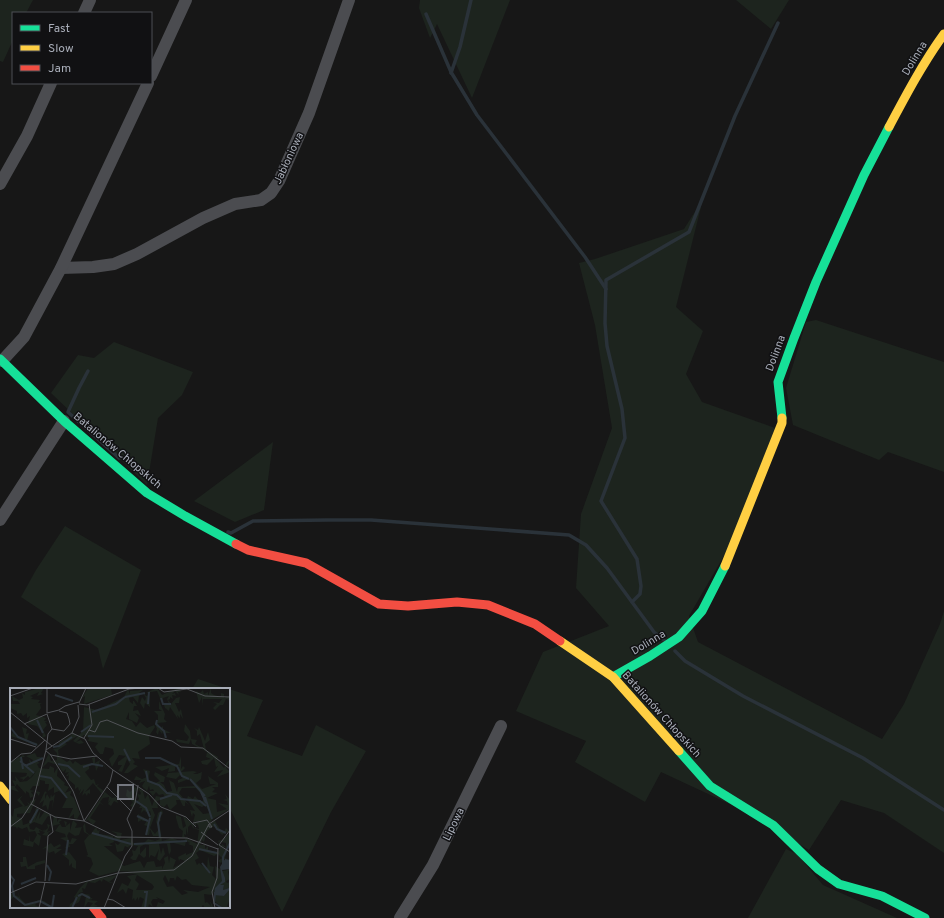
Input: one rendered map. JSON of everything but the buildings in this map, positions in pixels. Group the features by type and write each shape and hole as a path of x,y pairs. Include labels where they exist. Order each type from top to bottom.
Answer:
{"street":[{"path":"84,12 90,0"},
{"path":"152,74 186,0"},
{"name":"Jabłoniowa","path":"61,268 93,267 114,264 137,254 203,218 235,204 260,200 271,192 279,181 309,114 349,0"},
{"name":"Dolinna","path":"613,677 650,656 679,637 702,611 729,559 782,423 778,382 816,282 864,175 906,95 944,34"},
{"path":"0,184 27,136 51,84"},
{"path":"1,360 24,337 61,268 148,84"},
{"name":"Batalionów Chłopskich","path":"1,360 64,420 148,493 185,516 248,550 306,563 379,604 408,606 457,602 488,605 535,624 613,677 710,786 773,825 818,869 839,884 882,896 925,918"},
{"path":"0,520 64,420"},
{"name":"Lipowa","path":"400,918 433,866 501,726"},
{"path":"0,786 10,799"},
{"path":"94,908 102,918"}],"shaded area":[{"path":"0,0 33,0 27,12 12,12 12,42 3,62 0,61"},
{"path":"420,0 510,0 472,98 437,24 430,38 419,8"},
{"path":"736,0 789,0 771,29"},
{"path":"701,207 676,307 703,331 686,374 702,402 775,428 732,542 689,616 698,642 882,739 904,704 940,624 944,611 944,853 884,813 841,800 809,850 734,806 661,772 645,802 575,762 586,741 516,711 543,652 609,626 576,588 581,514 612,428 595,325 579,263 684,229 696,210"},
{"path":"816,320 944,362 944,472 888,452 879,460 793,425 786,388 806,322"},
{"path":"114,342 193,372 182,395 158,418 147,485 51,393 78,355 94,358"},
{"path":"273,442 264,510 235,522 194,501"},
{"path":"65,526 141,570 103,669 98,648 21,597 36,570"},
{"path":"198,679 225,688 193,688"},
{"path":"230,689 263,700 247,736 302,756 316,725 366,751 331,812 282,912 230,809"},
{"path":"786,849 797,854 823,885 897,918 748,918"}],"waterway":[{"path":"451,73 460,47 471,0"},
{"path":"426,14 451,72 477,115 585,257 606,289"},
{"path":"632,602 640,594 641,586 637,559 601,501 625,438 622,409 607,346 605,323 606,280 689,232 735,116 778,23"},
{"path":"88,371 68,412 119,458"},
{"path":"228,532 231,533 253,521 371,520 569,535 586,545 607,568 654,632 664,640"},
{"path":"675,651 685,661 743,696 863,758 944,810"}],"traffic: fast":[{"path":"782,418 778,382 794,338 816,282 864,175 889,127"},
{"path":"0,359 64,421 147,493 236,544"},
{"path":"613,677 650,656 679,637 702,611 725,566"},
{"path":"679,751 710,786 773,825 818,869 839,884 882,896 925,918"}],"traffic: slow":[{"path":"889,127 908,91 944,34"},
{"path":"725,566 782,423 782,418"},
{"path":"560,641 613,677 679,751"},
{"path":"0,786 10,799"}],"traffic: jam":[{"path":"236,544 248,550 306,563 379,604 408,606 457,602 488,605 535,624 560,641"},
{"path":"94,908 102,918"}]}
